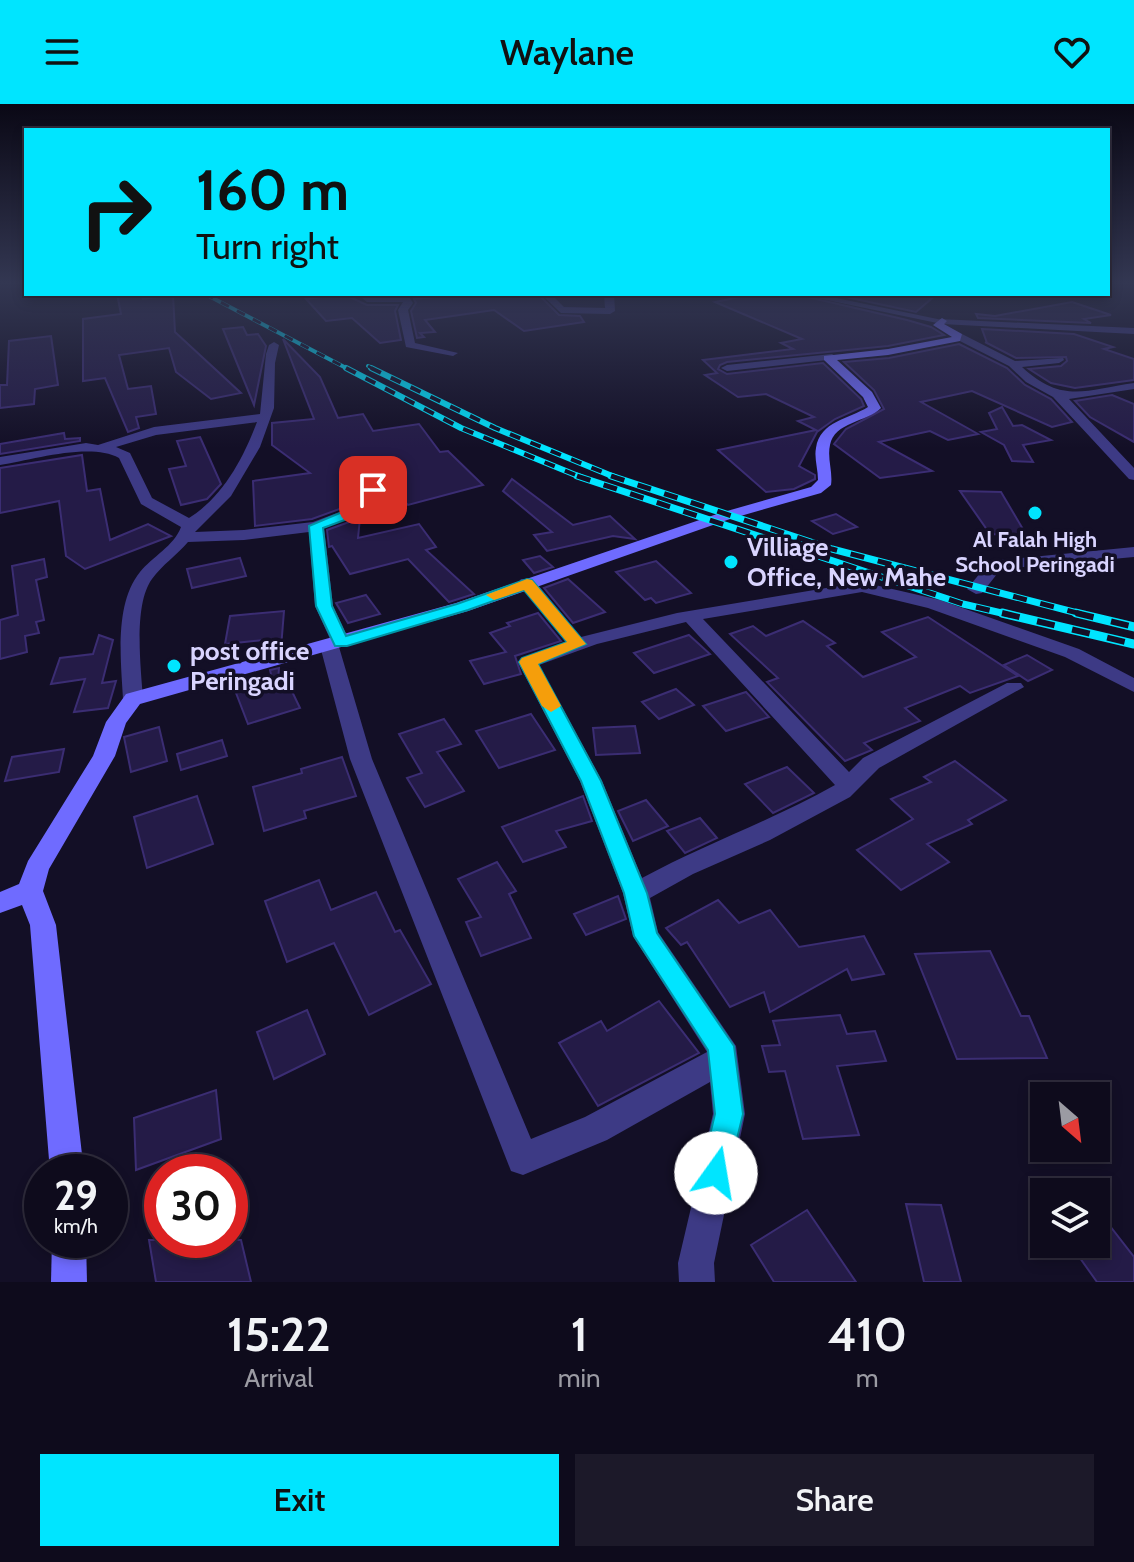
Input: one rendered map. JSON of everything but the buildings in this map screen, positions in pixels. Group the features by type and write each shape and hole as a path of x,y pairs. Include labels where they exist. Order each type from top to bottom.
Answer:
{"main road":[{"path":"65,1154 43,925 30,891 37,868 104,756 116,722 133,699 462,607 725,516 807,493 824,485 824,440 839,424 875,408 868,395 828,361 832,357 918,348 955,338"},
{"path":"0,903 30,891"},
{"path":"69,1258 69,1282"}],"street":[{"path":"409,338 410,345 453,353"},
{"path":"962,338 1013,364 1030,380 1059,397 1134,476"},
{"path":"133,699 131,654 140,583 187,531 223,498 260,434 270,407 269,358 274,345"},
{"path":"727,368 832,357"},
{"path":"1013,364 1059,360"},
{"path":"1059,397 1134,386"},
{"path":"0,461 103,447 154,431 265,417"},
{"path":"103,447 125,456 146,501 187,531 244,535 316,526 364,508 373,490 370,467"},
{"path":"316,526 324,606 361,759 523,1159 596,1129 723,1059"},
{"path":"976,589 996,564 1134,552"},
{"path":"527,583 577,644"},
{"path":"697,1282 696,1263 729,1114 721,1046 646,936 636,893 591,781 528,662 577,644 690,616 862,587 934,604 1072,653 1134,686"},
{"path":"690,616 848,785"},
{"path":"636,893 684,867 762,834 848,785 871,763 1014,687"}],"railway":[{"path":"289,338 350,370"},
{"path":"368,366 374,370"},
{"path":"346,368 461,428 583,478"},
{"path":"374,370 495,428 617,478"},
{"path":"577,476 583,478"},
{"path":"611,476 617,478"},
{"path":"583,478 963,604 1010,615"},
{"path":"617,478 832,549 1085,615"},
{"path":"1002,613 1134,644"},
{"path":"1076,613 1134,627"}],"slow traffic":[{"path":"494,595 527,583 577,644 528,662 551,706"}],"place":[{"name":"Al Falah High School Peringadi","path":"1035,513"},
{"name":"Villiage Office, New Mahe","path":"731,562"},
{"name":"post office Peringadi","path":"174,666"}],"route":[{"path":"373,490 364,508 316,526 324,606 341,642 462,607 527,583 577,644 528,662 591,781 636,893 646,936 721,1046 729,1114 716,1173"}]}
